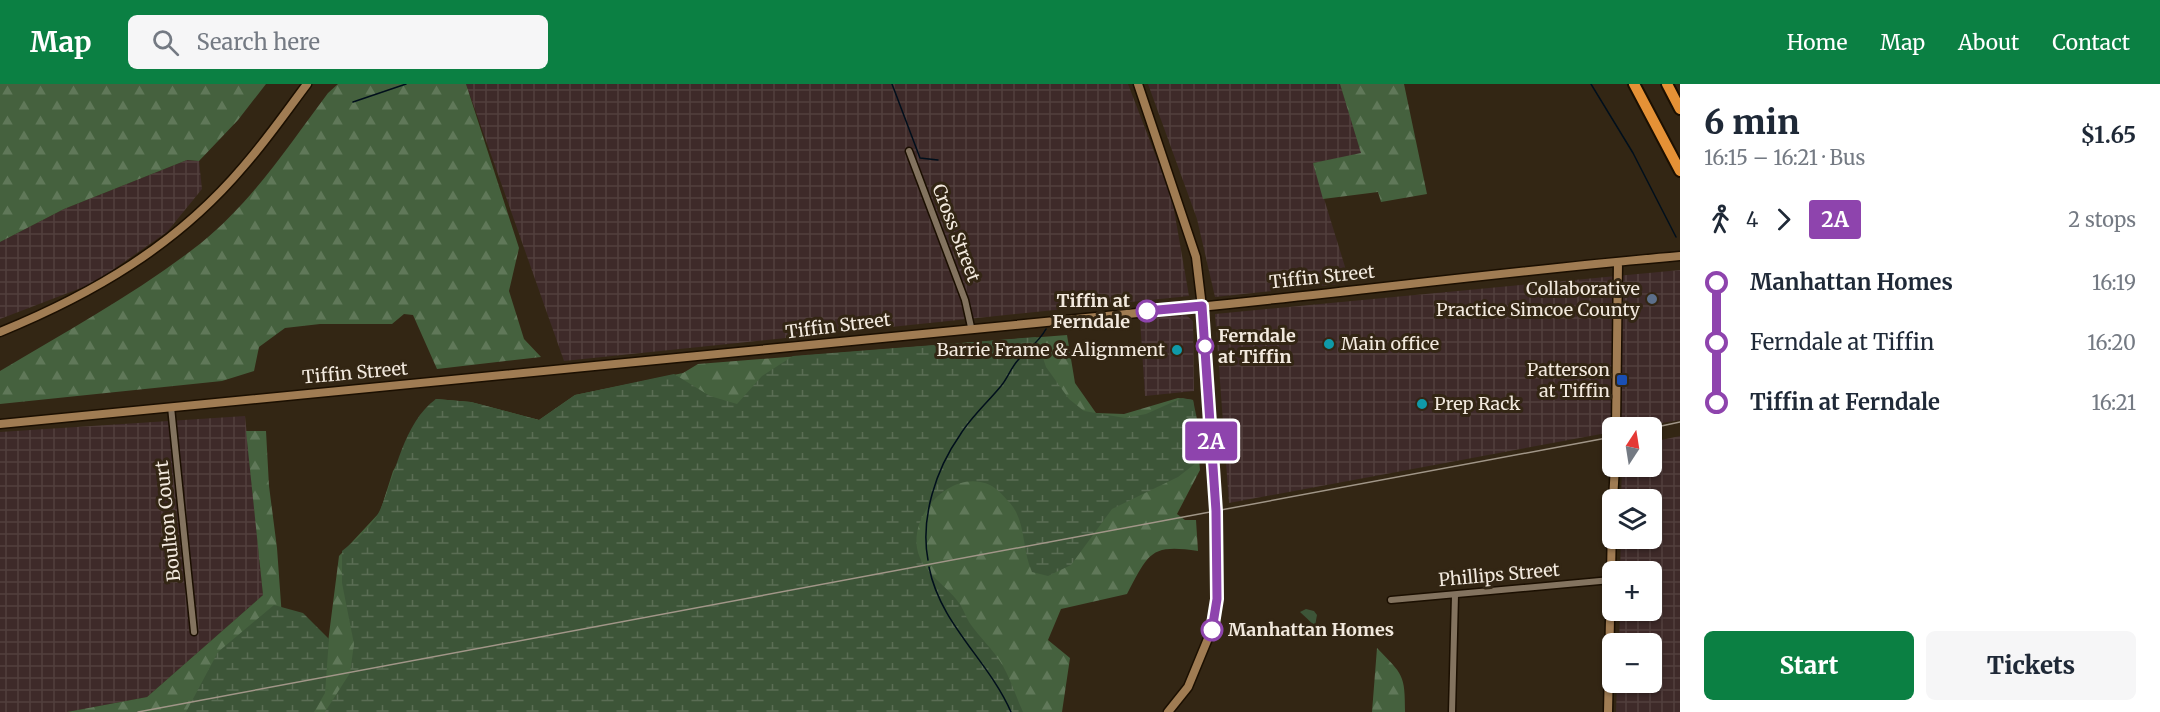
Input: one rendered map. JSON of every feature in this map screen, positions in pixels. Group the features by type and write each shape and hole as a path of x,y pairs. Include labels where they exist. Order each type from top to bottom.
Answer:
{"highway":[{"path":"1634,84 1680,171"},
{"path":"1667,84 1680,109"}],"street":[{"path":"0,332 99,287 163,244 243,168 307,84"},
{"path":"1138,84 1193,246 1202,306 1216,511 1217,599 1212,631 1198,669 1188,687 1168,712"},
{"name":"Cross Street","path":"909,151 965,300 971,327"},
{"name":"Tiffin Street","path":"0,424 777,349 971,327 1202,306 1680,256"},
{"path":"1616,417 1618,262"},
{"name":"Boulton Court","path":"171,408 194,632"},
{"name":"Phillips Street","path":"1391,600 1602,581"},
{"path":"1452,712 1455,595"},
{"path":"1608,712 1610,621"}],"shaded area":[{"path":"466,84 1128,84 1172,198 1189,296 564,361"},
{"path":"1148,84 1340,84 1362,154 1313,163 1350,283 1215,297 1197,219"},
{"path":"187,160 199,161 202,189 167,232 94,283 0,319 0,242 64,209"},
{"path":"1680,270 1680,420 1662,423 1662,417 1602,417 1602,434 1229,503 1215,314"},
{"path":"1186,315 1193,321 1194,391 1145,396 1140,319"},
{"path":"245,416 263,595 147,697 67,712 0,712 0,432"},
{"path":"1680,436 1680,712 1616,712 1617,693 1662,693 1662,633 1619,633 1620,621 1662,621 1662,561 1620,561 1621,549 1662,549 1662,489 1621,489 1622,477 1662,477 1662,440"}],"green space":[{"path":"0,84 266,84 238,120 199,161 187,160 64,209 0,242"},
{"path":"338,84 466,84 519,248 509,291 524,339 541,357 437,369 413,315 404,314 392,324 320,324 285,328 259,347 254,371 222,381 0,404 0,371 128,294 177,261 220,227 253,191 328,93"},
{"path":"1340,84 1404,84 1427,194 1381,202 1378,192 1323,199 1313,163 1361,153"},
{"path":"1067,335 1075,383 1096,413 1124,414 1178,398 1193,400 1200,470 1177,514 1185,520 1196,520 1198,551 1170,549 1160,551 1146,561 1127,594 1061,609 1048,640 1070,658 1062,712 67,712 147,697 263,595 246,431 266,431 287,687 319,682 326,658 339,556 380,512 393,471 436,399 471,402 539,420 575,395 683,373 698,364"},
{"path":"1036,337 1046,367 1069,399 1084,411 1125,418 1146,414 1182,398 1193,400 1198,424 1196,463 1178,477 1112,509 1071,565 1048,576 1032,572 1018,516 1005,498 992,486 976,481 963,482 938,496 928,507 917,534 917,548 920,557 930,572 956,599 969,622 999,660 1009,677 1023,712 325,712 350,673 354,644 342,583 342,551 364,532 377,516 408,435 425,409 436,399 471,402 539,420 575,395 674,374 710,396 737,404 762,376 793,356"},
{"path":"274,605 303,613 329,639 325,693 314,712 186,712 218,652"},
{"path":"1306,609 1314,611 1317,615 1315,626 1300,612"},
{"path":"1377,648 1401,676 1405,712 1372,712"}],"waterway":[{"path":"353,102 406,84"},
{"path":"892,84 920,158 938,160"},
{"path":"1591,84 1633,153 1676,237"},
{"path":"928,560 926,544 928,511 937,478 951,448 969,422 1001,386 1016,362 1046,329"},
{"path":"929,567 943,607 1002,693 1011,712"}],"railway":[{"path":"1662,426 1680,422"},
{"path":"138,712 1602,439"}],"bus line":[{"name":"2A","path":"1147,311 1202,306 1216,511 1217,599 1212,630"}],"place":[{"name":"Collaborative Practice Simcoe County","path":"1652,299"},
{"name":"Tiffin at Ferndale","path":"1147,311"},
{"name":"Main office","path":"1329,344"},
{"name":"Ferndale at Tiffin","path":"1205,346"},
{"name":"Barrie Frame & Alignment","path":"1177,350"},
{"name":"Patterson at Tiffin","path":"1622,380"},
{"name":"Prep Rack","path":"1422,404"},
{"name":"Manhattan Homes","path":"1212,630"}]}
